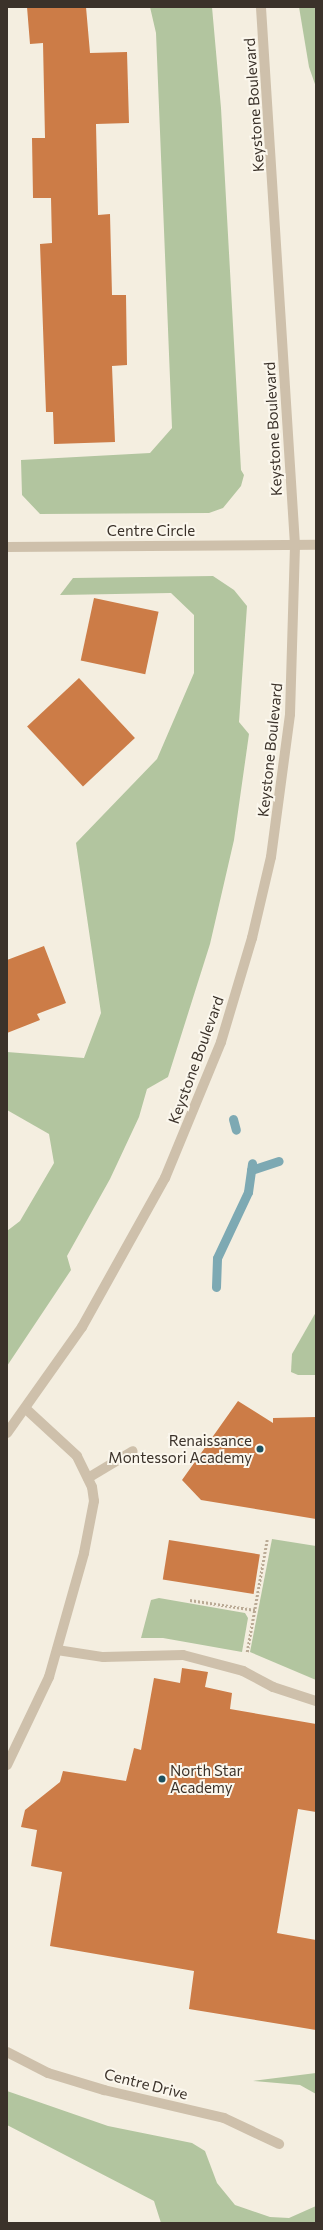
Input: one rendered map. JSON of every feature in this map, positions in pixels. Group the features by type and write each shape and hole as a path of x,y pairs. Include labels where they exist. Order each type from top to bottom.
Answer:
{"street":[{"name":"Keystone Boulevard","path":"7,1432 26,1409 82,1327 140,1228 184,1136 226,1027 252,938 279,811 293,674 295,545 261,7"},
{"name":"Centre Circle","path":"7,547 316,545"},
{"path":"7,1765 49,1677 92,1519 94,1501 88,1478 77,1456 26,1409"},
{"path":"88,1478 134,1451"},
{"path":"57,1650 103,1657 183,1656 243,1671 273,1687 316,1701"},
{"name":"Centre Drive","path":"7,2052 48,2073 104,2090 224,2118 279,2144"}],"path":[{"path":"243,1671 267,1540"},
{"path":"190,1600 255,1610"}],"green space":[{"path":"150,7 212,7 221,108 241,470 244,475 241,486 223,508 209,513 40,514 22,495 21,460 150,453 172,428 156,33"},
{"path":"299,7 316,7 316,87 309,67"},
{"path":"213,576 234,590 247,606 239,722 249,734 234,840 210,944 168,1077 147,1089 139,1117 110,1179 67,1256 71,1270 7,1366 7,1231 20,1221 54,1163 49,1134 7,1110 7,1052 84,1058 101,1013 76,843 157,759 194,673 194,615 171,593 60,595 73,578"},
{"path":"316,1312 316,1375 298,1375 291,1372 292,1354"},
{"path":"272,1539 316,1546 316,1680 250,1652"},
{"path":"159,1598 245,1613 248,1618 242,1652 163,1638 141,1638 151,1600"},
{"path":"316,2073 316,2094 300,2085 253,2081"},
{"path":"7,2091 108,2126 192,2143 205,2151 217,2183 235,2205 270,2217 289,2218 316,2206 316,2223 161,2223 154,2201 7,2125"}],"building":[{"path":"27,7 86,7 90,53 127,52 129,123 96,124 98,215 110,214 112,295 126,295 127,365 112,366 115,442 54,444 53,412 46,412 40,244 52,243 51,198 33,198 32,138 45,138 43,43 30,44"},
{"path":"94,598 159,612 145,674 81,661"},
{"path":"79,678 135,738 83,786 27,726"},
{"path":"44,946 66,1003 37,1014 40,1020 7,1033 7,960"},
{"name":"Renaissance Montessori Academy","path":"238,1401 273,1423 273,1418 316,1417 316,1519 201,1500 182,1480"},
{"path":"169,1540 260,1554 254,1594 163,1580"},
{"path":"182,1668 208,1672 205,1687 232,1693 230,1709 316,1724 316,1812 298,1809 277,1933 316,1940 316,2030 189,2009 194,1971 50,1946 62,1872 31,1866 37,1830 21,1827 25,1810 60,1782 63,1771 126,1781 134,1748 141,1750 154,1678 180,1683"}],"waterway":[{"path":"233,1119 236,1130"},
{"path":"251,1170 279,1161"},
{"path":"216,1287 217,1258 248,1192 252,1163"}],"place":[{"name":"Renaissance Montessori Academy","path":"260,1449"},
{"name":"North Star Academy","path":"162,1779"}]}
